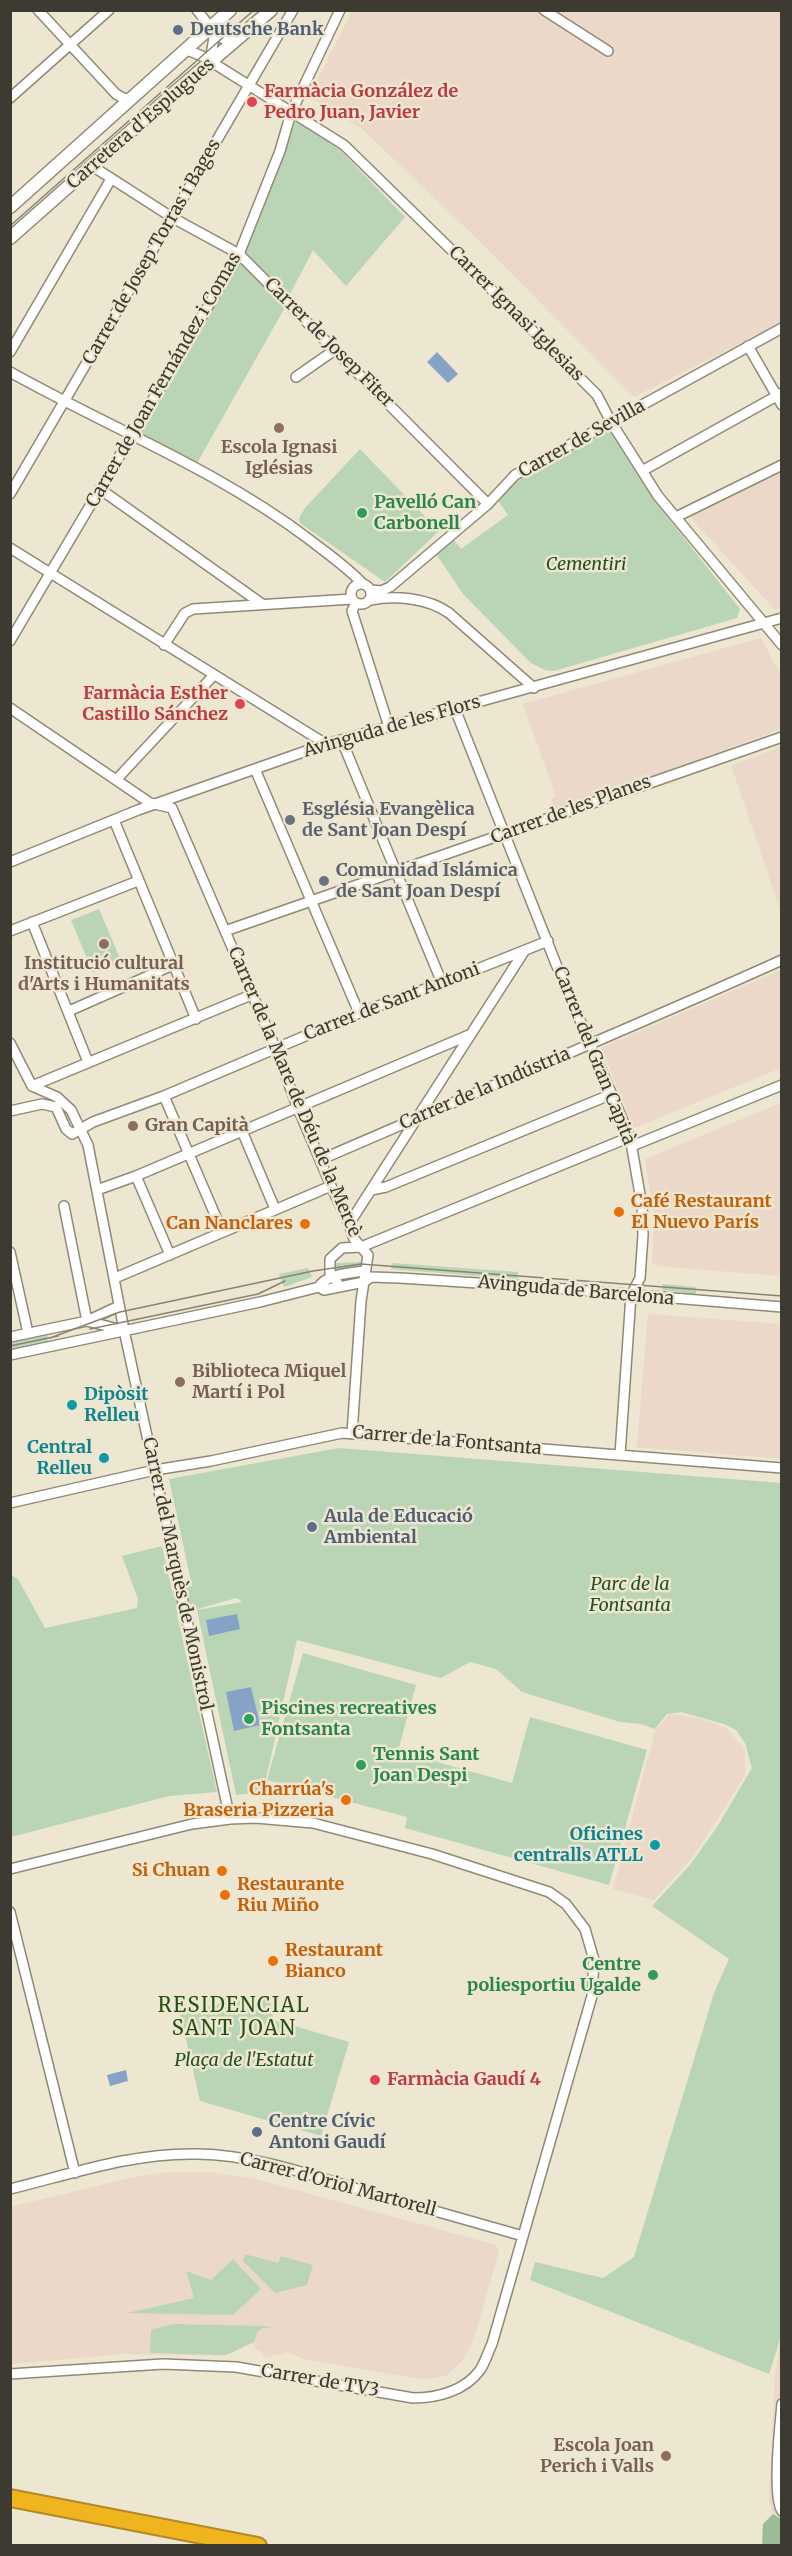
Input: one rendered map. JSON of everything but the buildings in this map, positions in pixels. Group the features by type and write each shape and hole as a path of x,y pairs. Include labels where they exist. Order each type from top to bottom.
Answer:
{"highway":[{"path":"10,2498 258,2546"}],"street":[{"path":"38,10 118,96 128,99 136,96"},
{"path":"10,98 110,10"},
{"path":"197,10 227,42 236,42"},
{"name":"Carretera d'Esplugues","path":"10,207 213,29 230,10"},
{"name":"Carretera d'Esplugues","path":"10,238 271,10"},
{"name":"Carrer de Josep Torras i Bages","path":"10,494 293,10"},
{"name":"Carrer de Joan Fernández i Comas","path":"10,641 239,254 280,151 291,112 340,10"},
{"path":"544,10 608,51"},
{"path":"210,62 213,29"},
{"name":"Carrer Ignasi Iglesias","path":"187,50 344,146 475,273 597,395 611,422 658,496 782,645"},
{"name":"Carrer de Josep Fiter","path":"92,166 173,218 239,254 488,504"},
{"path":"10,352 111,179"},
{"name":"Carrer de Sevilla","path":"368,591 381,591 390,587 488,504 515,475 782,328"},
{"path":"642,471 780,398 748,346"},
{"path":"296,377 336,349"},
{"path":"10,372 247,496 347,568 368,591"},
{"path":"676,517 782,465"},
{"path":"100,489 263,604"},
{"path":"10,548 326,744"},
{"path":"389,728 352,611 353,588 437,605 534,688"},
{"path":"164,645 188,610 263,604 354,601 361,604 368,591"},
{"name":"Avinguda de les Flors","path":"10,862 114,820 326,744 782,618"},
{"path":"116,780 214,675"},
{"name":"Carrer de la Mare de Déu de la Mercè","path":"10,708 150,803 172,808 251,995 276,1047 297,1106 354,1239 368,1255 352,1434"},
{"name":"Carrer del Gran Capità","path":"455,709 631,1141 642,1206 643,1234 640,1278 631,1295 620,1455"},
{"name":"Carrer de les Planes","path":"225,932 782,737"},
{"path":"342,741 442,983"},
{"path":"255,769 359,1013"},
{"path":"114,820 196,1019"},
{"path":"10,931 138,881"},
{"path":"32,922 88,1062"},
{"name":"Carrer de Sant Antoni","path":"76,1132 93,1122 164,1096 359,1013 548,941"},
{"path":"349,1224 525,950"},
{"name":"Carrer de la Indústria","path":"320,1160 782,960"},
{"path":"69,1011 173,965"},
{"path":"32,1086 251,995"},
{"path":"97,1190 136,1176 469,1035"},
{"path":"10,1043 32,1086 57,1097 71,1110 76,1132 66,1129 56,1107 42,1104 10,1111"},
{"path":"345,1287 330,1273 330,1259 346,1246 361,1247 631,1141 782,1085"},
{"path":"371,1190 386,1187 612,1094"},
{"path":"164,1096 222,1231"},
{"path":"242,1131 275,1209"},
{"name":"Carrer del Marquès de Monistrol","path":"76,1132 90,1152 124,1330 230,1819"},
{"path":"136,1176 170,1255"},
{"path":"115,1278 331,1186"},
{"path":"64,1206 87,1321"},
{"path":"10,1252 28,1333"},
{"name":"Avinguda de Barcelona","path":"319,1287 321,1282 333,1277 366,1277 540,1287 782,1307"},
{"name":"Avinguda de Barcelona","path":"10,1355 260,1302 319,1287 324,1290 345,1287 366,1277"},
{"path":"10,1337 87,1321 119,1306"},
{"path":"87,1321 124,1330"},
{"name":"Carrer de la Fontsanta","path":"10,1503 155,1470 211,1461 342,1433 782,1468"},
{"name":"Carrer de TV3","path":"10,2374 163,2364 236,2367 413,2398 434,2398 460,2387 480,2370 492,2344 594,1984 594,1960 585,1929 566,1904 549,1892 490,1871 313,1823 268,1818 230,1819"},
{"path":"10,1869 181,1827 230,1819"},
{"path":"10,1912 75,2173"},
{"name":"Carrer d'Oriol Martorell","path":"10,2189 136,2158 166,2155 226,2156 257,2160 313,2175 523,2236"},
{"path":"782,2404 778,2506 782,2511"}],"shaded area":[{"path":"352,11 781,11 781,323 634,397 472,234 361,128 309,97"},
{"path":"781,469 781,607 775,610 690,517"},
{"path":"761,638 781,676 781,729 557,811 551,799 556,797 523,704"},
{"path":"782,747 781,913 731,765"},
{"path":"781,970 781,1068 634,1128 601,1048"},
{"path":"781,1103 781,1276 656,1266 652,1262 654,1217 645,1159"},
{"path":"648,1314 781,1324 781,1459 637,1447"},
{"path":"670,1714 699,1718 726,1728 745,1749 745,1776 692,1858 654,1900 613,1889 655,1731"},
{"path":"169,2172 208,2172 252,2178 496,2245 499,2251 473,2341 463,2360 447,2375 425,2380 304,2359 286,2352 279,2356 274,2354 271,2358 264,2357 262,2352 256,2350 253,2343 225,2356 123,2354 11,2364 10,2207 134,2177"},
{"path":"781,2339 781,2519 773,2514 769,2501 775,2374"}],"green space":[{"path":"296,121 340,150 405,217 346,286 313,250 289,296 240,251"},
{"path":"240,261 288,302 197,463 140,433"},
{"name":"Cementiri","path":"608,429 651,496 740,609 737,618 554,671 545,670 531,663 463,594 434,551 453,539 461,549 508,515 497,499 525,474"},
{"name":"Pavelló Can Carbonell","path":"360,449 439,531 385,582 300,523 299,518 305,508"},
{"path":"99,909 121,961 93,973 71,920"},
{"path":"361,1262 361,1268 336,1270 336,1263"},
{"path":"392,1263 518,1272 517,1279 391,1269"},
{"path":"308,1268 312,1277 284,1287 279,1274"},
{"path":"663,1284 696,1287 696,1296 662,1290"},
{"path":"47,1334 48,1342 11,1350 11,1342"},
{"name":"Parc de la Fontsanta","path":"339,1448 781,1483 782,2333 769,2374 530,2280 535,2262 603,2278 634,2257 714,1993 729,1959 652,1906 690,1865 717,1827 752,1768 745,1743 736,1730 724,1724 681,1712 667,1714 655,1729 641,1724 620,1722 522,1692 496,1669 470,1662 441,1678 297,1640 263,1792 236,1795 197,1610 243,1602 236,1598 177,1615 217,1792 169,1796 11,1837 11,1575 18,1579 45,1628 137,1608 138,1599 122,1556 162,1546 172,1591 192,1586 169,1479"},
{"name":"Tennis Sant Joan Despi","path":"303,1653 416,1685 398,1751 512,1783 530,1717 647,1750 609,1885 405,1828 407,1817 267,1780"},
{"name":"Plaça de l'Estatut","path":"268,1993 274,2020 349,2042 321,2136 200,2101 180,2013"},
{"path":"245,2254 278,2263 281,2256 313,2265 307,2285 275,2293 243,2261"},
{"path":"233,2259 261,2289 233,2315 127,2313 194,2298 186,2271 211,2280"},
{"path":"173,2324 272,2328 263,2328 257,2332 254,2342 226,2355 150,2353 151,2330"},
{"path":"773,2514 781,2519 781,2545 762,2545 763,2524"}],"water":[{"path":"437,352 458,374 448,383 427,362"},
{"path":"237,1614 240,1629 209,1636 206,1620"},
{"path":"251,1687 260,1725 234,1731 226,1692"},
{"path":"126,2070 128,2081 110,2086 107,2075"}],"tram line":[{"path":"10,226 254,10"},
{"path":"50,1338 120,1312 313,1271 361,1264 782,1296"},
{"path":"90,1329 258,1294 285,1281"},
{"path":"10,1346 58,1336"}],"place":[{"name":"Deutsche Bank","path":"178,30"},
{"name":"Farmàcia González de Pedro Juan, Javier","path":"252,102"},
{"name":"Escola Ignasi Iglésias","path":"279,428"},
{"name":"Pavelló Can Carbonell","path":"362,513"},
{"name":"Farmàcia Esther Castillo Sánchez","path":"240,704"},
{"name":"Església Evangèlica de Sant Joan Despí","path":"290,820"},
{"name":"Comunidad Islámica de Sant Joan Despí","path":"324,881"},
{"name":"Institució cultural d'Arts i Humanitats","path":"104,944"},
{"name":"Gran Capità","path":"133,1126"},
{"name":"Café Restaurant El Nuevo París","path":"619,1212"},
{"name":"Can Nanclares","path":"305,1224"},
{"name":"Biblioteca Miquel Martí i Pol","path":"180,1382"},
{"name":"Dipòsit Relleu","path":"72,1405"},
{"name":"Central Relleu","path":"104,1458"},
{"name":"Aula de Educació Ambiental","path":"312,1527"},
{"name":"Piscines recreatives Fontsanta","path":"249,1719"},
{"name":"Tennis Sant Joan Despi","path":"361,1765"},
{"name":"Charrúa's Braseria Pizzeria","path":"346,1800"},
{"name":"Oficines centralls ATLL","path":"655,1845"},
{"name":"Si Chuan","path":"222,1871"},
{"name":"Restaurante Riu Miño","path":"225,1895"},
{"name":"Restaurant Bianco","path":"273,1961"},
{"name":"Centre poliesportiu Ugalde","path":"653,1975"},
{"name":"Farmàcia Gaudí 4","path":"375,2080"},
{"name":"Centre Cívic Antoni Gaudí","path":"257,2132"},
{"name":"Escola Joan Perich i Valls","path":"666,2456"}],"district":[{"name":"RESIDENCIAL SANT JOAN","path":"234,2018"}]}
